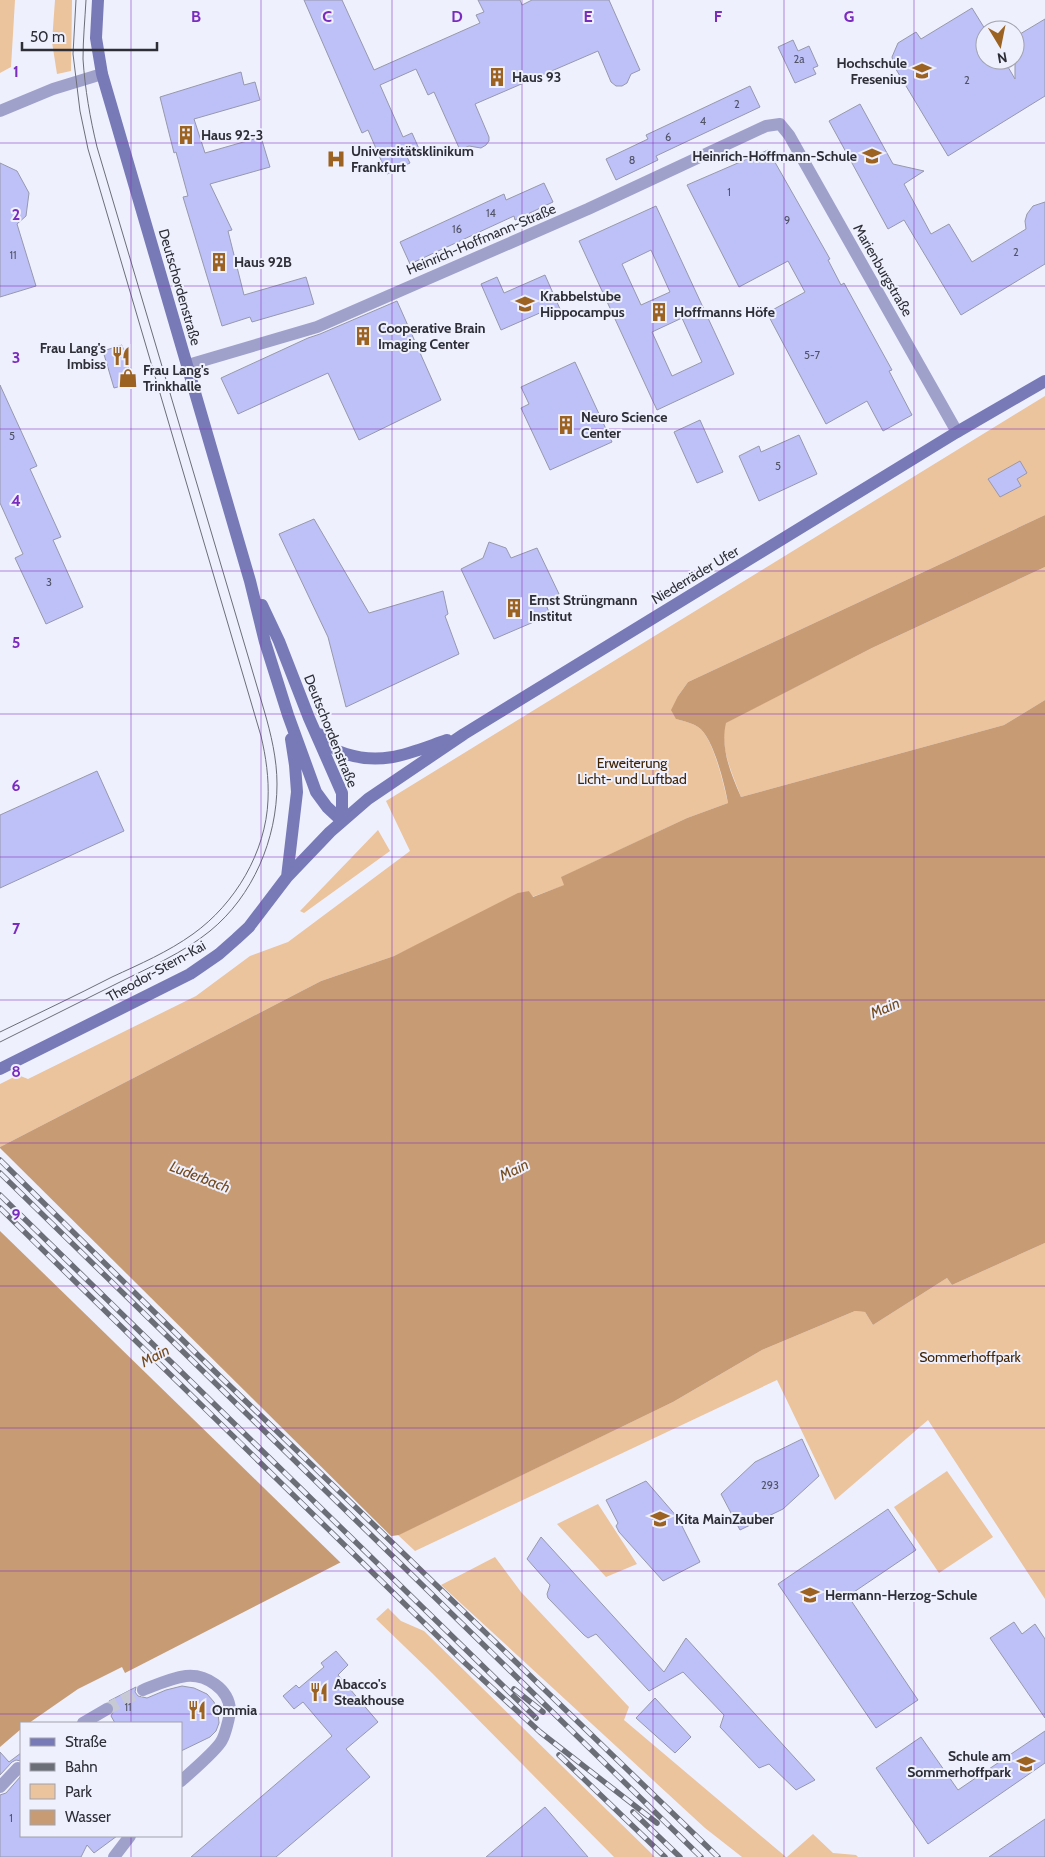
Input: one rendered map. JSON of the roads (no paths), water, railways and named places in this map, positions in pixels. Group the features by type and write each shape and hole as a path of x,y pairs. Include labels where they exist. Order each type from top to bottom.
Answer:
{"main road":[{"name":"Deutschordenstraße","path":"98,0 96,38 102,74 250,581 265,642 288,715 316,792 327,807 342,821"},
{"name":"Niederräder Ufer","path":"342,821 368,799 464,734 957,432 1045,381"},
{"name":"Deutschordenstraße","path":"250,581 279,641 309,718 342,793 342,821"},
{"path":"288,715 297,792 288,877"},
{"path":"309,718 321,737 338,752 378,760 398,757 464,734"},
{"name":"Theodor-Stern-Kai","path":"0,1069 190,974 218,954 249,926 288,877 342,821"}],"street":[{"path":"0,111 53,88 102,74"},
{"name":"Heinrich-Hoffmann-Straße","path":"188,365 317,327 583,212 766,126 780,124"},
{"name":"Marienburgstraße","path":"780,124 789,135 957,432"},
{"path":"142,1690 164,1681 187,1676 203,1678 217,1685 225,1695 230,1711 222,1741 182,1780"},
{"path":"85,1722 107,1709"},
{"path":"0,1787 18,1768"},
{"path":"114,1857 129,1837"}],"water":[{"path":"1045,515 1045,567 872,648 726,723 724,742 730,770 741,797 1004,725 1045,700 1045,1243 952,1285 947,1278 873,1325 865,1312 855,1311 762,1350 673,1402 399,1535 392,1536 125,1673 122,1667 78,1689 30,1722 20,1722 20,1730 0,1747 0,1147 321,981 394,956 518,893 529,891 533,897 564,885 561,877 687,818 728,803 718,762 709,740 698,727 676,719 671,710 688,682"}],"tunnel":[{"path":"107,1709 143,1690"}],"tram line":[{"path":"0,1032 164,952 208,922 235,892 246,875 261,839 268,800 267,768 261,736 88,149 80,111 73,54 76,0"},
{"path":"0,1042 166,959 210,931 239,901 260,865 273,825 276,805 276,765 267,719 97,147 88,103 83,59 86,0"}],"railway":[{"path":"0,1160 201,1358 718,1857"},
{"path":"0,1173 701,1857"},
{"path":"0,1195 536,1718"},
{"path":"0,1208 465,1663 540,1732 657,1823"},
{"path":"514,1689 543,1712"},
{"path":"559,1755 665,1857"},
{"path":"633,1812 680,1857"}],"place":[{"name":"Hochschule Fresenius","path":"922,71"},
{"name":"Haus 93","path":"497,77"},
{"name":"Haus 92-3","path":"186,135"},
{"name":"Heinrich-Hoffmann-Schule","path":"872,156"},
{"name":"Universitätsklinikum Frankfurt","path":"336,159"},
{"name":"Haus 92B","path":"219,262"},
{"name":"Krabbelstube Hippocampus","path":"525,304"},
{"name":"Hoffmanns Höfe","path":"659,312"},
{"name":"Cooperative Brain Imaging Center","path":"363,336"},
{"name":"Frau Lang's Imbiss","path":"121,356"},
{"name":"Frau Lang's Trinkhalle","path":"128,378"},
{"name":"Neuro Science Center","path":"566,425"},
{"name":"Ernst Strüngmann Institut","path":"514,608"},
{"name":"Kita MainZauber","path":"660,1519"},
{"name":"Hermann-Herzog-Schule","path":"810,1595"},
{"name":"Abacco's Steakhouse","path":"319,1692"},
{"name":"Ommia","path":"197,1710"},
{"name":"Schule am Sommerhoffpark","path":"1026,1764"}],"park label":[{"name":"Erweiterung Licht- und Luftbad","path":"632,772"},
{"name":"Sommerhoffpark","path":"970,1357"}],"water label":[{"name":"Main","path":"885,1008"},
{"name":"Main","path":"514,1170"},
{"name":"Luderbach","path":"200,1177"},
{"name":"Main","path":"155,1356"}]}
